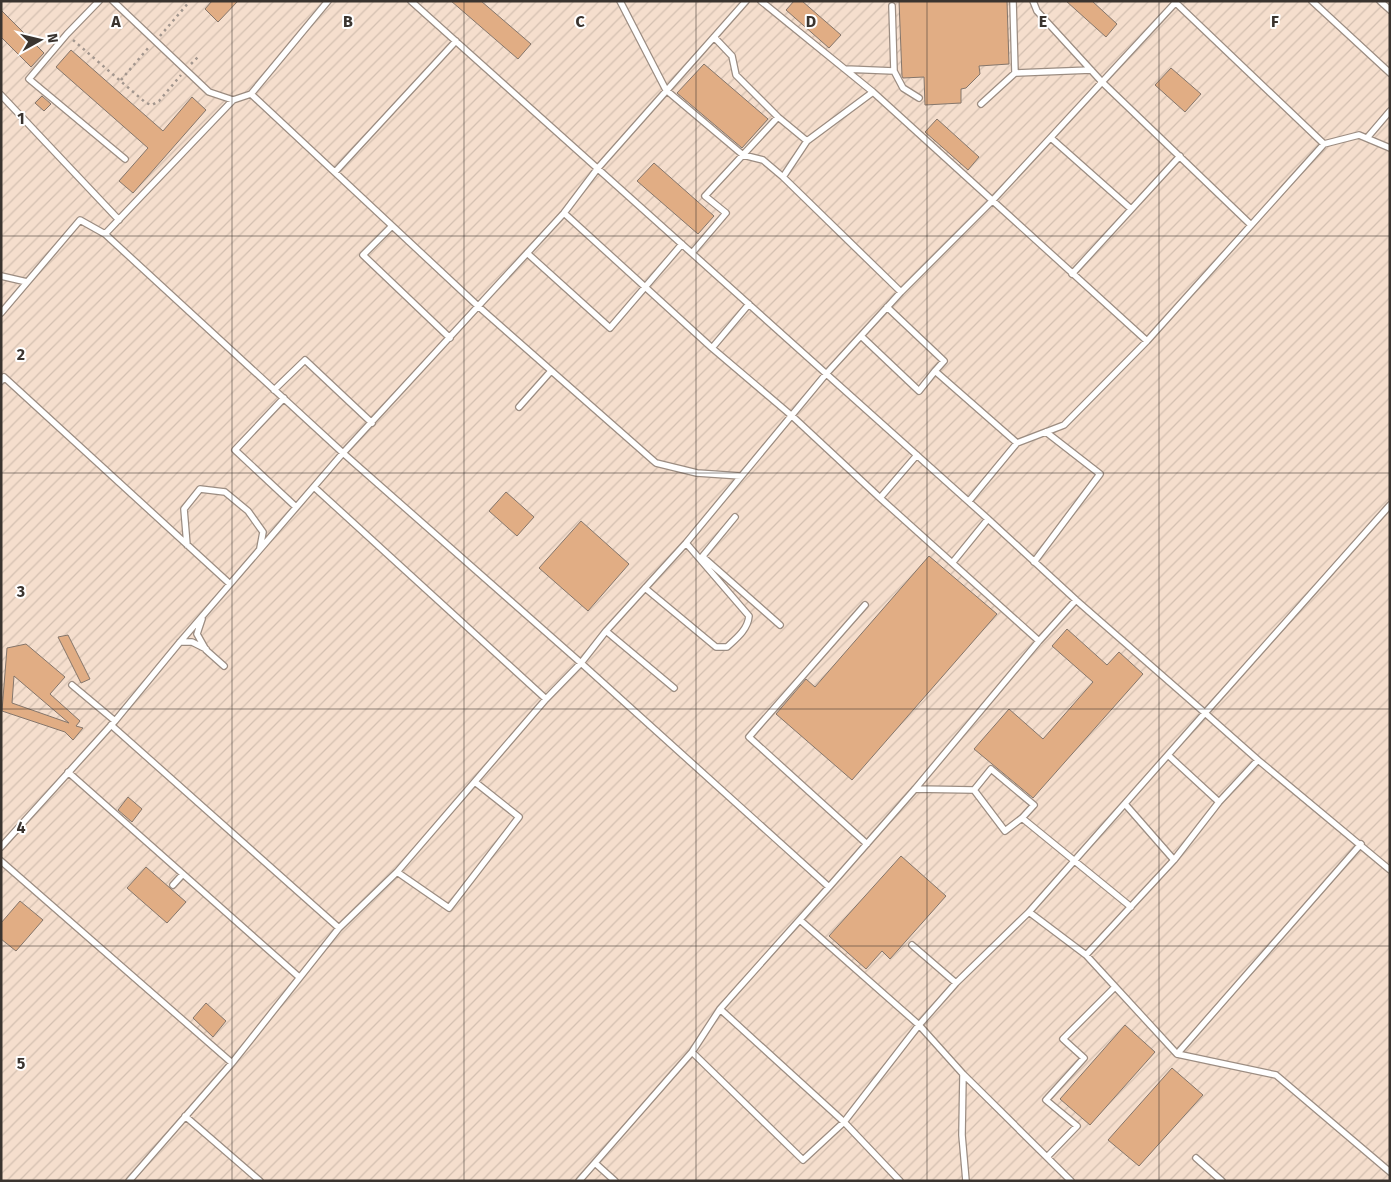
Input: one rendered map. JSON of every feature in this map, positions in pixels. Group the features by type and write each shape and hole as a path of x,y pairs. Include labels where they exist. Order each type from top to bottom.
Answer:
{"lane":[{"path":"99,1 66,34 29,79 126,159"},
{"path":"113,1 209,92 233,100"},
{"path":"105,234 233,100 251,94 328,1"},
{"path":"411,1 969,501 1076,600 1258,760 1390,870"},
{"path":"620,1 666,90 743,155 763,160 783,176 901,292"},
{"path":"1,848 112,723 203,614 343,453 564,213 598,168 746,1"},
{"path":"761,1 873,92 1147,341"},
{"path":"1012,1 1015,73"},
{"path":"1033,1 1036,11 1102,82 1251,226"},
{"path":"1312,1 1390,73"},
{"path":"1380,1 1390,10"},
{"path":"129,1181 232,1063 339,928 397,872 546,699 582,663 606,631 686,543 826,374 901,292 992,201 1176,2 1324,144"},
{"path":"892,6 894,71 903,88 919,98"},
{"path":"714,37 732,56 736,75 778,117 807,141"},
{"path":"335,172 456,42"},
{"path":"846,69 894,71"},
{"path":"981,104 1015,73 1091,70"},
{"path":"783,176 807,141 873,92"},
{"path":"251,94 478,307 656,463 697,473 741,476"},
{"path":"1,95 119,220"},
{"path":"1367,138 1390,111"},
{"path":"692,253 726,213 705,196 778,117"},
{"path":"969,501 1017,443 1064,425 1147,341 1324,144 1359,135 1390,148"},
{"path":"1051,138 1131,209"},
{"path":"1072,274 1180,156"},
{"path":"564,213 712,348 792,416 1039,641"},
{"path":"1,313 80,220 105,234 343,453 582,663 829,887"},
{"path":"392,226 363,255 450,338"},
{"path":"528,253 610,328 682,244"},
{"path":"1,276 27,282"},
{"path":"712,348 749,304"},
{"path":"861,336 919,391 944,361 887,307"},
{"path":"274,390 305,360 372,422"},
{"path":"519,407 551,371"},
{"path":"935,371 1017,443"},
{"path":"1,381 4,377 230,584"},
{"path":"284,398 235,450 296,507"},
{"path":"1034,562 1100,474 1046,432"},
{"path":"880,498 916,455"},
{"path":"314,487 546,699"},
{"path":"187,544 184,509 200,489 225,492 248,511 263,532 260,549"},
{"path":"692,1052 803,1160 844,1122 919,1025 956,983 1029,912 1390,505"},
{"path":"702,557 734,518"},
{"path":"952,562 988,519"},
{"path":"686,543 780,625"},
{"path":"645,588 716,647 727,647 738,638 748,624 749,616 686,543"},
{"path":"579,1181 692,1052 720,1009 915,789 1039,641 1076,600"},
{"path":"865,606 748,737 867,844"},
{"path":"203,614 197,634 206,650"},
{"path":"606,631 674,688"},
{"path":"180,642 192,642 206,650 224,666"},
{"path":"72,685 339,928"},
{"path":"1168,755 1219,802"},
{"path":"1086,955 1174,860 1219,802 1258,760"},
{"path":"991,769 1034,805 1022,818 1005,831 974,790 991,769"},
{"path":"68,772 299,977"},
{"path":"397,872 448,908 519,817 475,782"},
{"path":"915,789 974,790"},
{"path":"1125,804 1174,860"},
{"path":"1022,818 1131,907"},
{"path":"1177,1054 1361,844"},
{"path":"1,861 232,1063"},
{"path":"173,885 183,874"},
{"path":"1029,912 1086,955 1177,1054 1276,1075 1390,1172"},
{"path":"800,920 919,1025 963,1074 1071,1181"},
{"path":"912,945 956,983"},
{"path":"1047,1157 1077,1126 1046,1100 1084,1058 1064,1039 1115,987"},
{"path":"720,1009 844,1122 900,1181"},
{"path":"963,1074 962,1135 966,1181"},
{"path":"184,1116 260,1181"},
{"path":"1196,1158 1222,1181"},
{"path":"595,1163 615,1181"}],"path":[{"path":"66,34 146,103 152,105 159,101 199,56"}],"shaded area":[{"path":"1,1 1390,1 1390,1181 1,1181"}],"building":[{"path":"212,1 238,1 218,22 205,9"},
{"path":"451,1 481,1 531,44 518,59"},
{"path":"794,1 802,1 841,35 829,48 786,10"},
{"path":"899,1 1007,1 1009,64 979,66 980,74 966,88 961,89 961,103 925,105 924,77 903,78 902,76"},
{"path":"1066,1 1092,1 1117,24 1106,37"},
{"path":"1,10 44,53 31,67 1,37"},
{"path":"71,50 163,131 192,97 206,110 133,193 119,181 148,148 56,67"},
{"path":"704,64 768,119 742,148 677,93"},
{"path":"1171,68 1201,94 1185,112 1155,85"},
{"path":"42,96 51,104 44,111 35,103"},
{"path":"937,119 979,157 968,170 925,132"},
{"path":"654,163 714,216 698,234 637,181"},
{"path":"506,492 534,517 517,536 489,511"},
{"path":"581,521 629,564 588,611 539,568"},
{"path":"929,556 997,614 852,780 776,714 806,679 815,687"},
{"path":"1067,629 1107,665 1119,652 1143,674 1033,798 974,749 1009,709 1043,739 1093,682 1052,646"},
{"path":"68,635 90,679 81,683 58,637"},
{"path":"26,644 65,677 50,694 80,721 76,726 83,728 73,740 65,732 2,711 7,648","holes":["14,676 69,723 12,703"]},
{"path":"128,797 142,809 132,822 118,810"},
{"path":"901,856 946,896 890,959 882,951 866,969 829,936"},
{"path":"146,867 186,902 167,923 127,888"},
{"path":"20,901 43,920 16,951 1,939 1,923"},
{"path":"206,1003 226,1021 213,1037 193,1018"},
{"path":"1125,1025 1155,1052 1090,1125 1060,1099"},
{"path":"1172,1068 1203,1095 1139,1166 1108,1140"}]}
